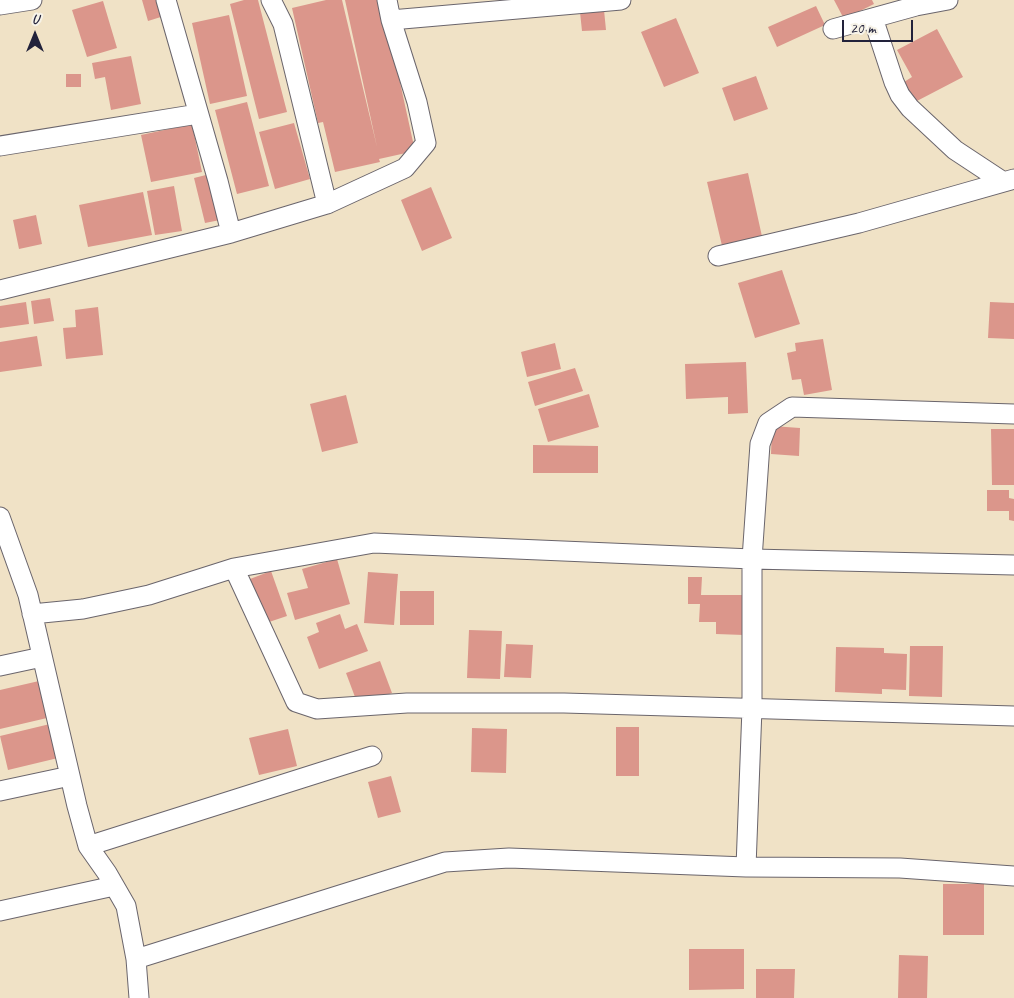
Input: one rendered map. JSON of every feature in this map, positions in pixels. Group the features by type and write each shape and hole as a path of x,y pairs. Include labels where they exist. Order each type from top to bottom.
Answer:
{"street":[{"path":"0,5 32,0"},
{"path":"166,0 231,233"},
{"path":"271,0 283,24 327,204"},
{"path":"0,290 231,233 327,204 405,168 426,143 417,102 391,20 387,0"},
{"path":"391,20 621,0"},
{"path":"833,29 948,0"},
{"path":"873,18 894,82 900,95 910,108 955,150 1008,180"},
{"path":"0,146 198,114"},
{"path":"718,256 858,223 1008,180"},
{"path":"746,867 752,708 752,559 760,444 768,423 792,408 1014,414"},
{"path":"2,529 28,595 88,846 126,906 136,959 139,998"},
{"path":"32,614 83,609 149,595 234,568 374,543 752,559 1014,565"},
{"path":"234,568 296,702 317,709 407,703 564,703 1014,716"},
{"path":"0,666 42,657"},
{"path":"88,846 372,756"},
{"path":"0,791 70,776"},
{"path":"136,959 445,862 509,858 746,867 900,868 1014,876"},
{"path":"0,911 114,886"}],"building":[{"path":"142,0 159,0 164,16 148,21"},
{"path":"244,0 258,0 287,112 259,119 230,4"},
{"path":"326,0 342,0 377,147 345,0 382,0 415,151 379,159 380,162 335,172 323,122 318,123 292,8"},
{"path":"834,0 872,0 874,4 844,19"},
{"path":"103,1 117,48 87,57 72,10"},
{"path":"816,6 825,25 777,47 768,27"},
{"path":"604,10 606,30 582,31 580,12"},
{"path":"229,15 247,96 210,104 192,23"},
{"path":"676,18 699,73 664,87 641,32"},
{"path":"937,29 963,77 915,102 904,82 912,77 897,50"},
{"path":"131,56 141,104 111,110 105,77 95,79 92,63"},
{"path":"66,74 81,74 81,87 66,87"},
{"path":"756,76 768,109 734,121 722,88"},
{"path":"247,102 269,186 237,194 215,110"},
{"path":"294,123 310,179 275,189 259,132"},
{"path":"192,124 202,172 151,182 141,135"},
{"path":"214,173 225,219 205,223 194,178"},
{"path":"748,173 763,241 723,250 707,182"},
{"path":"174,186 182,231 155,235 147,191"},
{"path":"431,187 452,238 422,251 401,200"},
{"path":"143,192 152,235 88,247 79,205"},
{"path":"36,215 42,244 19,249 13,220"},
{"path":"782,270 800,324 755,338 738,283"},
{"path":"50,298 54,321 34,324 31,301"},
{"path":"26,302 29,324 0,328 0,306"},
{"path":"990,302 1014,303 1014,339 988,338"},
{"path":"98,307 103,355 66,359 63,328 76,327 75,310"},
{"path":"37,336 42,366 0,372 0,342"},
{"path":"823,339 832,390 804,395 801,379 792,380 787,353 796,351 795,343"},
{"path":"555,343 561,369 527,377 521,352"},
{"path":"746,362 748,413 728,414 728,397 686,399 685,364"},
{"path":"575,368 583,391 535,406 528,382"},
{"path":"589,394 599,427 548,442 538,409"},
{"path":"346,395 358,443 322,452 310,404"},
{"path":"772,426 800,428 799,456 771,454"},
{"path":"991,429 1014,429 1014,485 992,485"},
{"path":"533,445 598,446 598,473 533,473"},
{"path":"987,490 1009,490 1009,498 1014,499 1014,521 1009,520 1009,511 987,511"},
{"path":"337,559 350,604 295,620 287,593 308,588 302,569"},
{"path":"271,571 287,616 266,623 250,579"},
{"path":"368,572 398,574 394,625 364,623"},
{"path":"688,577 702,577 701,595 750,595 744,635 716,634 716,622 699,622 700,604 688,604"},
{"path":"400,591 434,591 434,625 400,625"},
{"path":"340,614 345,629 357,624 368,651 319,669 307,637 319,632 316,623"},
{"path":"469,630 502,631 500,679 467,678"},
{"path":"506,644 533,645 531,678 504,677"},
{"path":"910,646 943,646 942,697 909,696"},
{"path":"836,647 884,648 884,653 907,654 906,690 882,689 882,694 835,692"},
{"path":"380,661 392,693 358,705 346,673"},
{"path":"39,681 47,718 0,729 0,690"},
{"path":"50,724 58,758 8,770 0,736"},
{"path":"616,727 639,727 639,776 616,776"},
{"path":"472,728 507,729 506,773 471,772"},
{"path":"288,729 297,766 259,775 249,738"},
{"path":"391,776 401,812 378,818 368,782"},
{"path":"943,884 984,884 984,935 943,935"},
{"path":"689,949 744,949 744,989 689,990"},
{"path":"899,955 928,956 927,998 898,998"},
{"path":"756,969 795,969 794,998 756,998"}]}
